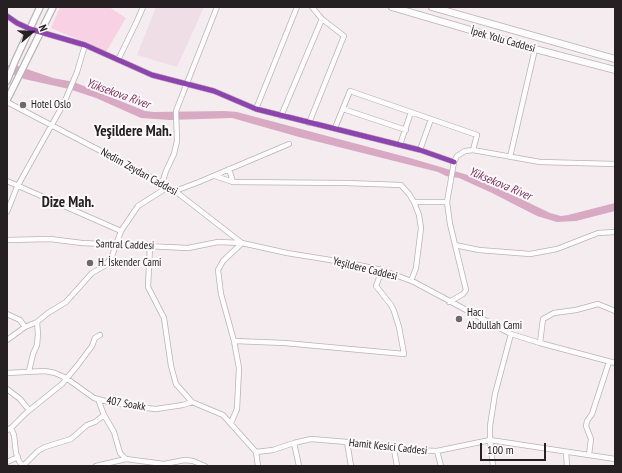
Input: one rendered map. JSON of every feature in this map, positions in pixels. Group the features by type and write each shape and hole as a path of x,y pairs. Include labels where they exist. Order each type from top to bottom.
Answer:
{"highway":[{"name":"İpek Yolu Caddesi","path":"392,7 535,49 615,70"},
{"name":"İpek Yolu Caddesi","path":"432,7 615,59"}],"main road":[{"path":"7,80 14,61 31,29 40,7"},
{"path":"7,101 53,7"}],"street":[{"path":"118,60 137,21 142,7"},
{"path":"162,183 178,141 176,111 217,7"},
{"path":"256,109 297,7"},
{"path":"310,123 344,36 322,19 312,7"},
{"path":"7,16 31,29 85,46 152,75 214,91 256,109 281,116 420,150 453,164"},
{"path":"281,116 322,19"},
{"path":"7,212 17,186 64,103 77,72 85,46"},
{"path":"510,157 535,49"},
{"path":"335,128 350,91 477,135 473,150"},
{"name":"Nedim Zeydan Caddesi","path":"7,101 162,183 175,191 242,243"},
{"path":"343,109 406,130"},
{"path":"400,145 411,112"},
{"path":"420,150 431,119"},
{"path":"175,191 215,176 289,144"},
{"path":"449,302 463,294 466,290 449,218 447,202 453,164 461,153 473,150 540,162 615,164"},
{"path":"229,169 233,182"},
{"path":"215,176 233,182 401,185 414,202 419,215 421,228 416,268 411,281"},
{"path":"7,181 121,231"},
{"path":"7,340 66,302 92,273 106,265 112,256 121,231 138,206 168,187"},
{"path":"414,202 447,202"},
{"path":"455,245 479,250 530,254 557,249 598,233 615,232"},
{"name":"Santral Caddesi","path":"7,240 50,239 82,243 188,248 218,242 242,243"},
{"path":"231,423 237,409 239,368 234,341 221,294 218,270 223,261 242,243"},
{"name":"Yeşildere Caddesi","path":"242,243 287,253 382,270 411,281 511,334 540,344 615,363"},
{"path":"150,246 148,287 164,318 171,366 176,384 192,402 223,415 256,452 258,466"},
{"path":"234,341 285,343 404,354 399,327 394,311 376,286 382,270"},
{"path":"540,344 543,319 554,313 576,310 598,304 615,311"},
{"path":"7,314 20,320 25,327"},
{"path":"29,371 32,354 37,345 37,322"},
{"path":"494,466 490,440 490,426 495,394 511,334"},
{"path":"100,335 95,338 92,346 62,384 29,410 9,429 18,457 23,466 38,451 45,447 71,439 87,425 95,422 104,415"},
{"path":"589,455 590,439 586,421 592,414 610,362"},
{"name":"407 Soakk","path":"7,374 29,371 45,371 66,378 98,399 109,402 156,409 182,406 192,402"},
{"path":"7,388 20,399 29,410"},
{"path":"98,399 104,415 114,432 120,453 126,459"},
{"name":"Hamit Kesici Caddesi","path":"256,452 273,450 311,439 347,442 394,449 437,451 490,440 615,458"},
{"path":"347,442 351,466"},
{"path":"294,443 299,466"},
{"path":"394,449 397,466"},
{"path":"437,451 441,466"},
{"path":"566,452 568,466"},
{"path":"7,462 18,457"},
{"path":"96,466 126,459 164,464 188,461 205,466"},
{"path":"188,461 190,466"}],"shaded area":[{"path":"60,7 109,7 126,18 106,52 51,28"},
{"path":"156,7 204,7 177,67 137,55"},
{"path":"7,65 18,66 53,78 74,82 145,111 237,112 410,158 478,178 550,213 561,216 615,203 615,211 576,221 557,222 537,216 459,178 446,176 438,172 299,137 232,118 170,120 141,118 96,98 69,89 24,79 7,72"}],"transit line":[{"path":"7,16 30,29 85,45 152,75 214,91 256,109 420,150 454,162"}],"place":[{"name":"Hotel Oslo","path":"23,105"},
{"name":"H. İskender Cami","path":"90,263"},
{"name":"Hacı Abdullah Cami","path":"459,319"}],"district":[{"name":"Yeşildere Mah.","path":"133,132"},
{"name":"Dize Mah.","path":"68,203"}],"water label":[{"name":"Yüksekova River","path":"118,94"},
{"name":"Yüksekova River","path":"500,184"}]}
